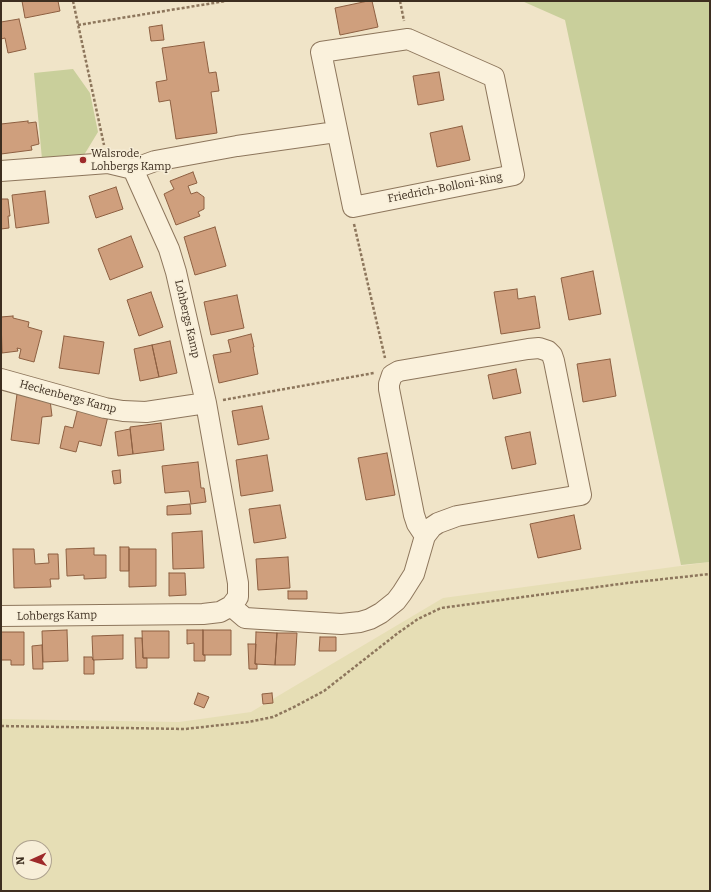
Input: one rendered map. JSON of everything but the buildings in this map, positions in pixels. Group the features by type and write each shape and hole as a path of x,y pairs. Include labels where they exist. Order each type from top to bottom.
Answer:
{"street":[{"name":"Friedrich-Bolloni-Ring","path":"408,40 494,77 514,175 353,207 320,52 408,40"},
{"path":"1,171 108,163 133,169 154,162 237,146 336,132"},
{"name":"Lohbergs Kamp","path":"1,616 204,614 220,612 231,606 238,597 238,583 206,403 176,272 168,249 133,169"},
{"path":"231,606 245,618 341,624 360,622 370,619 381,613 396,601 402,593 414,574 431,530 457,516 581,495 554,361 552,355 548,351 543,348 534,348 399,371 392,375 389,389 414,515 417,524 431,530"},
{"name":"Heckenbergs Kamp","path":"1,379 105,408 123,411 146,412 206,403"}],"path":[{"path":"73,1 108,163"},
{"path":"78,25 226,1"},
{"path":"353,207 351,212 387,364 392,375"},
{"path":"206,403 379,372 392,375"},
{"path":"1,726 186,729 248,722 273,717 294,708 324,691 398,633 441,608 627,583 710,574"}],"shaded area":[{"path":"710,562 710,891 1,891 1,719 179,722 251,712 443,598"}],"green space":[{"path":"522,1 710,1 710,562 681,565 565,20"},
{"path":"73,69 90,93 98,132 84,155 42,159 34,73"}],"place":[{"name":"Walsrode, Lohbergs Kamp","path":"83,160"}]}
